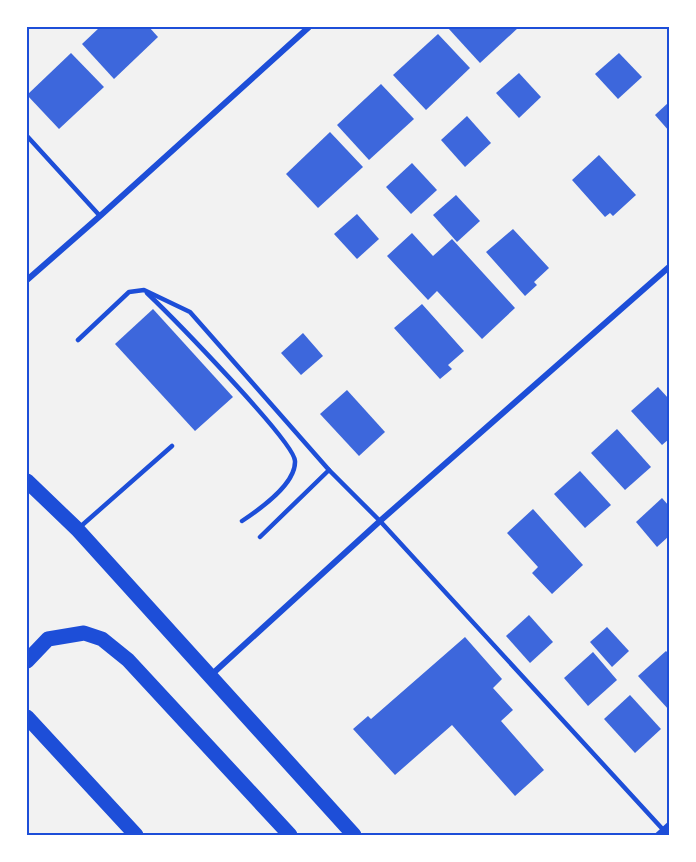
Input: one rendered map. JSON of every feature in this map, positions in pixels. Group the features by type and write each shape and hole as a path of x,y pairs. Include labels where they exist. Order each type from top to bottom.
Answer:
{"main road":[{"path":"27,481 77,529 354,835"},
{"path":"27,661 48,639 84,633 102,639 128,660 290,835"},
{"path":"27,717 136,835"}],"street":[{"path":"27,280 309,27"},
{"path":"210,676 380,521 669,267"}],"lane":[{"path":"27,136 100,216"},
{"path":"78,340 129,292 144,290 190,312 329,470 380,521 665,831"},
{"path":"144,290 183,328 239,390 288,445 296,459 294,472 288,482 261,509 242,521"},
{"path":"77,529 172,446"},
{"path":"260,537 329,470"}],"building":[{"path":"100,27 149,27 158,37 114,79 82,44"},
{"path":"449,27 519,27 480,63"},
{"path":"438,34 470,68 426,110 393,75"},
{"path":"71,53 104,87 59,129 27,95"},
{"path":"619,53 642,77 618,99 595,74"},
{"path":"519,73 541,97 519,118 496,93"},
{"path":"381,84 414,119 369,160 337,125"},
{"path":"669,102 669,131 655,115"},
{"path":"467,116 491,143 465,167 441,140"},
{"path":"330,132 363,167 318,208 286,174"},
{"path":"599,155 636,195 613,216 610,213 605,217 572,180"},
{"path":"412,163 437,190 411,214 386,187"},
{"path":"456,195 480,221 457,242 433,215"},
{"path":"357,214 379,239 357,259 334,234"},
{"path":"513,229 549,268 534,282 537,285 525,296 486,252"},
{"path":"412,233 433,256 452,239 515,308 482,339 437,291 428,300 387,256"},
{"path":"422,304 464,351 448,365 452,369 440,379 394,328"},
{"path":"153,309 233,397 195,431 115,344"},
{"path":"303,333 323,356 301,375 281,353"},
{"path":"658,387 669,399 669,439 662,445 631,411"},
{"path":"347,390 385,432 359,456 320,414"},
{"path":"617,429 651,467 625,490 591,453"},
{"path":"580,471 611,505 585,528 554,494"},
{"path":"662,498 669,506 669,536 657,547 636,522"},
{"path":"533,509 583,565 552,594 532,573 538,567 507,533"},
{"path":"529,615 553,642 530,663 506,636"},
{"path":"607,627 629,651 612,667 590,642"},
{"path":"465,637 502,679 493,688 513,710 501,721 544,770 515,796 452,725 395,775 353,729 368,716 371,719"},
{"path":"666,651 669,654 669,710 638,676"},
{"path":"593,652 617,680 588,706 564,678"},
{"path":"630,695 661,729 635,753 604,719"}]}
